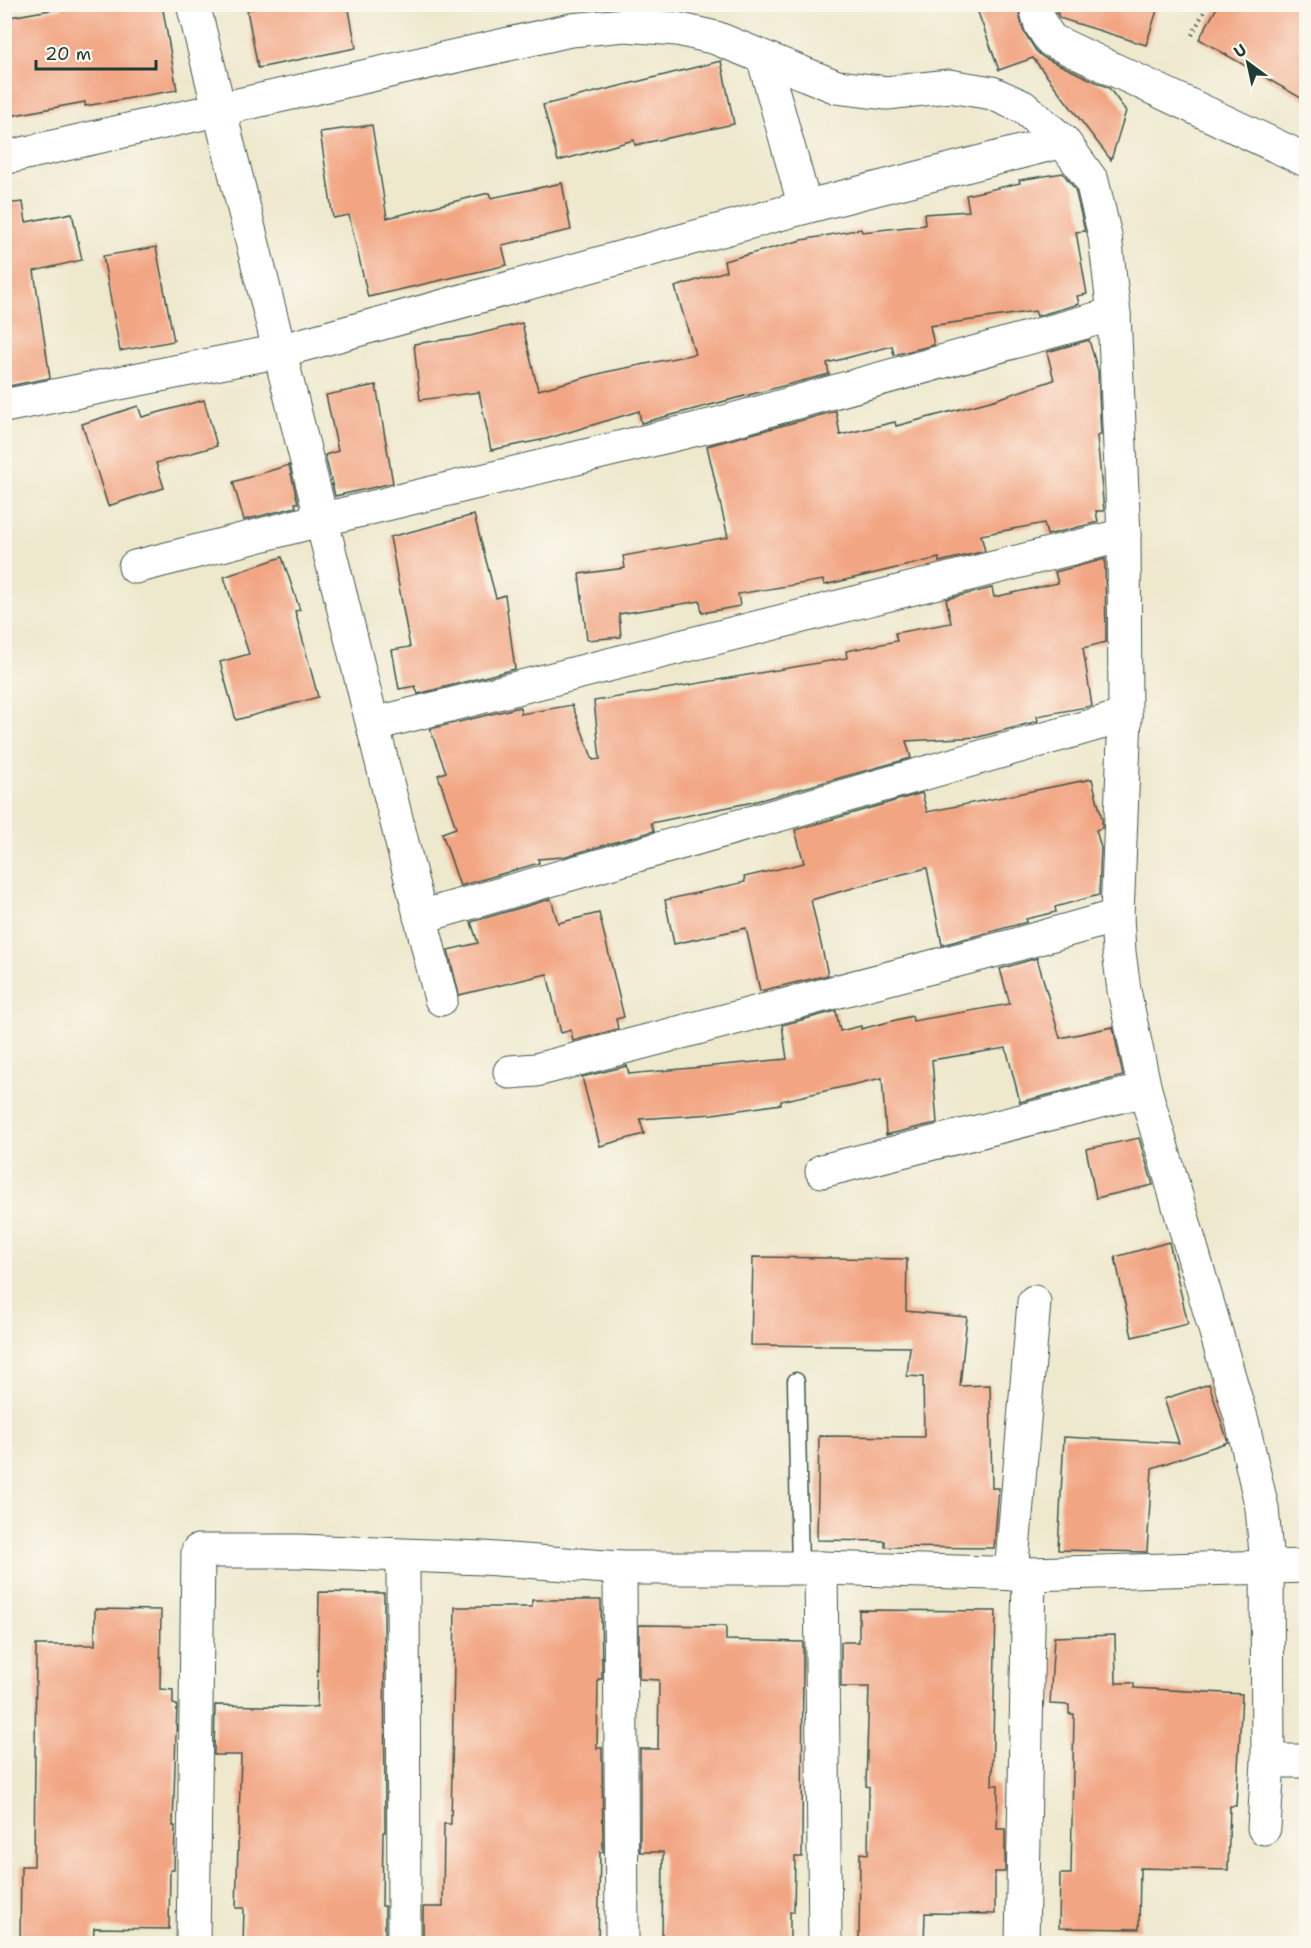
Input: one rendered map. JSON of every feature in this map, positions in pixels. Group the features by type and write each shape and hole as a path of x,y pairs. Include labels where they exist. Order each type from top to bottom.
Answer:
{"street":[{"path":"192,4 441,999"},
{"path":"1035,4 1041,25 1051,40 1306,160"},
{"path":"4,158 571,30 614,26 677,29 716,39 764,60 837,87 887,93 949,86 992,93 1023,107 1064,141 1092,181 1099,202 1114,314 1124,536 1125,716 1117,916 1124,990 1145,1090 1254,1467 1262,1508 1267,1565 1269,1761 1264,1828"},
{"path":"764,60 804,207"},
{"path":"4,406 280,351 804,207 1064,141"},
{"path":"135,567 718,424 1114,314"},
{"path":"374,724 1124,536"},
{"path":"420,917 1125,716"},
{"path":"510,1072 536,1070 1008,947 1117,916"},
{"path":"822,1171 1145,1090"},
{"path":"1022,1944 1020,1574 1034,1302"},
{"path":"194,1944 193,1837 198,1551 298,1551 403,1557 483,1558 620,1568 811,1568 1020,1574 1267,1565 1306,1566"},
{"path":"403,1557 404,1944"},
{"path":"620,1568 622,1944"},
{"path":"811,1568 825,1944"},
{"path":"1269,1761 1306,1761"}],"lane":[{"path":"796,1381 811,1568"}],"path":[{"path":"1192,34 1208,4"}],"building":[{"path":"62,4 162,4 177,90 85,106 85,102 4,117 4,18 62,8"},
{"path":"274,4 348,4 356,48 258,68 247,10"},
{"path":"975,4 1017,4 1023,30 1036,51 1043,57 1109,88 1126,111 1111,160 1033,58 999,70"},
{"path":"1055,4 1159,4 1146,45 1059,18"},
{"path":"1219,4 1306,4 1306,101 1199,39"},
{"path":"721,61 734,124 635,145 634,140 558,161 543,105"},
{"path":"372,125 387,218 489,193 491,198 562,183 571,230 502,245 507,265 368,297 349,215 333,218 320,132"},
{"path":"1063,173 1075,189 1085,231 1076,232 1087,294 1077,296 1079,304 1037,316 1035,311 930,326 934,345 894,355 892,346 827,363 829,374 641,423 639,411 546,439 491,450 479,392 420,400 414,344 470,336 522,323 538,390 606,372 695,354 675,287 726,271 724,261 802,240 861,229 862,232 925,225 924,214 969,211 966,195 1020,183 1019,180"},
{"path":"23,202 26,222 72,213 82,260 34,271 50,378 4,387 4,204"},
{"path":"156,247 174,341 120,351 103,256"},
{"path":"1089,340 1098,371 1101,435 1097,436 1104,511 1096,511 1098,522 1047,535 1044,523 981,535 985,551 939,562 939,558 824,585 823,580 738,594 740,606 702,613 700,601 619,614 621,637 587,640 579,574 625,568 623,556 728,537 707,446 836,411 840,435 895,422 896,426 994,400 1054,380 1047,352"},
{"path":"376,385 393,483 335,496 325,455 338,451 326,395"},
{"path":"204,400 217,446 156,463 164,488 108,506 82,424 138,406 142,417"},
{"path":"289,465 298,503 295,503 296,507 244,520 233,482"},
{"path":"474,515 496,598 505,595 515,669 418,694 415,686 399,689 392,650 410,647 390,537"},
{"path":"282,557 300,610 295,611 318,697 236,720 220,662 249,654 224,577"},
{"path":"1105,559 1106,642 1083,648 1092,706 1037,716 1038,721 979,737 906,741 911,758 753,802 651,823 654,831 563,857 538,859 539,863 460,886 442,833 456,828 438,775 446,772 430,729 520,707 521,714 572,705 593,760 600,759 594,701 847,658 846,651 897,641 895,633 951,623 946,599 992,588 994,597 1058,583 1055,572"},
{"path":"1092,779 1102,819 1102,828 1096,830 1101,848 1099,895 1055,907 1056,912 942,945 927,868 811,900 828,975 760,991 746,928 674,944 665,900 745,882 744,877 804,863 795,830 922,793 927,812"},
{"path":"551,899 558,923 599,913 624,1017 616,1019 618,1029 573,1041 571,1030 561,1033 547,974 459,995 448,950 478,943 471,922"},
{"path":"1037,958 1060,1038 1113,1027 1123,1076 1020,1102 1006,1048 932,1060 937,1123 886,1135 882,1078 781,1101 781,1104 713,1114 640,1119 644,1134 600,1146 582,1077 627,1066 629,1074 787,1059 782,1025 836,1011 840,1031 861,1026 861,1029 912,1016 913,1021 1010,1004 1000,969"},
{"path":"1139,1138 1153,1185 1096,1198 1086,1149"},
{"path":"1169,1242 1188,1324 1132,1337 1115,1257"},
{"path":"753,1257 907,1259 906,1311 967,1317 960,1386 990,1385 992,1488 999,1488 994,1548 885,1547 885,1541 817,1540 819,1436 924,1437 923,1377 907,1376 910,1347 751,1345"},
{"path":"1209,1384 1228,1442 1152,1468 1147,1552 1058,1550 1064,1437 1179,1443 1164,1399"},
{"path":"319,1592 384,1593 385,1832 383,1832 382,1906 385,1906 385,1944 243,1944 244,1908 236,1908 241,1755 214,1755 215,1705 317,1707"},
{"path":"532,1600 601,1600 602,1679 598,1679 597,1748 602,1748 603,1852 600,1852 598,1944 423,1944 423,1907 443,1907 444,1824 451,1824 455,1607 532,1607"},
{"path":"95,1609 161,1610 160,1689 173,1690 173,1704 177,1705 174,1870 170,1870 169,1929 94,1928 93,1944 20,1944 21,1866 34,1866 36,1645 95,1645"},
{"path":"859,1610 996,1611 992,1785 998,1785 997,1829 1005,1829 1005,1872 995,1872 995,1914 925,1913 924,1944 859,1944 860,1853 868,1854 869,1787 866,1786 869,1687 841,1687 841,1642 859,1642"},
{"path":"639,1625 726,1626 726,1640 803,1642 802,1857 795,1857 794,1912 790,1912 790,1944 662,1944 663,1852 640,1852 640,1749 658,1749 659,1680 639,1679"},
{"path":"1115,1635 1116,1683 1134,1683 1134,1688 1242,1694 1236,1806 1230,1806 1228,1870 1140,1868 1139,1929 1059,1928 1060,1874 1071,1874 1074,1714 1069,1714 1069,1705 1050,1704 1054,1637"}]}
